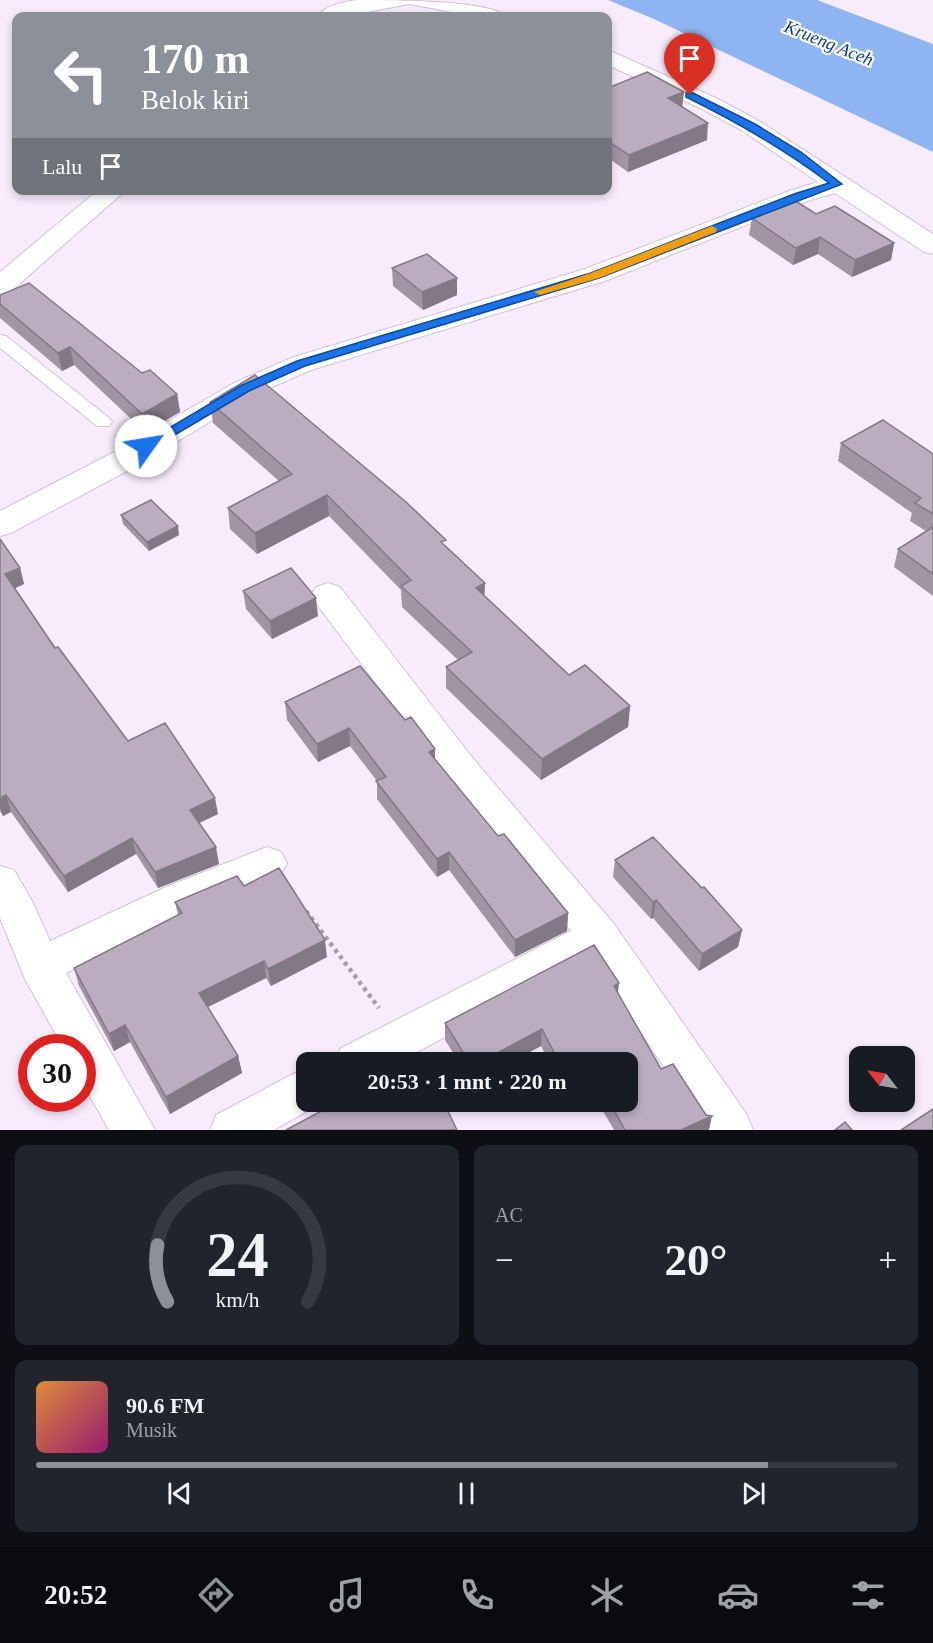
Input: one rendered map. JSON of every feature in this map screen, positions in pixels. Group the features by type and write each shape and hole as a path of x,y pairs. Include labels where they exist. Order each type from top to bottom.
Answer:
{"street":[{"path":"338,12 346,8 402,0"},
{"path":"418,0 481,12"},
{"path":"612,59 710,104 751,126 798,154 837,184 933,246"},
{"path":"0,525 52,495 131,456 244,389 301,364 595,275 798,196 837,184"},
{"path":"0,286 108,195"},
{"path":"328,596 458,766 600,936 731,1130"},
{"path":"40,966 113,928 188,894 267,863"},
{"path":"0,882 18,914 40,966 133,1130"},
{"path":"374,1052 600,936"},
{"path":"232,1130 296,1095"}],"lane":[{"path":"0,340 103,422"}],"path":[{"path":"267,863 321,930 401,1037"}],"water":[{"name":"Krueng Aceh","path":"608,0 817,0 933,44 933,152 654,19"}],"building":[{"path":"647,72 684,92 668,98 708,123 629,155 612,144 612,86"},
{"path":"794,200 816,214 835,206 894,243 855,260 820,237 796,248 752,218"},
{"path":"427,254 457,278 422,292 392,268"},
{"path":"29,283 142,373 150,370 177,394 142,414 70,347 58,353 0,304 0,295"},
{"path":"255,375 406,502 446,540 441,542 485,583 476,588 569,675 585,665 630,706 542,759 446,667 472,652 401,586 411,580 327,495 255,533 228,508 292,474 210,402"},
{"path":"883,420 933,454 933,514 915,503 921,498 841,443"},
{"path":"151,500 178,526 147,542 121,515"},
{"path":"933,527 933,574 898,549"},
{"path":"0,539 20,568 5,574 55,648 58,647 128,741 165,723 215,798 190,810 216,847 155,872 132,838 64,876 6,795 0,798"},
{"path":"291,568 316,598 270,621 243,591"},
{"path":"360,666 405,720 411,717 435,749 429,752 498,836 504,834 568,913 515,940 449,852 437,859 376,781 386,777 349,728 317,744 285,702"},
{"path":"653,837 702,888 704,887 742,930 702,954 656,900 653,902 615,860"},
{"path":"279,868 325,940 268,969 264,961 199,993 238,1056 166,1097 125,1025 109,1034 74,968 182,913 175,902 237,876 244,886"},
{"path":"594,945 619,983 614,986 661,1069 673,1064 706,1115 712,1116 681,1130 625,1130 615,1112 638,1112 638,1052 554,1052 542,1029 499,1052 463,1052 445,1023"},
{"path":"933,1109 933,1130 901,1130"},
{"path":"320,1112 448,1112 457,1130 286,1130"},
{"path":"845,1122 852,1130 835,1130"}],"slow traffic":[{"path":"540,292 595,275 712,229"}],"route":[{"path":"146,446 244,389 301,364 595,275 798,196 837,184 798,154 751,126 690,95"}]}
